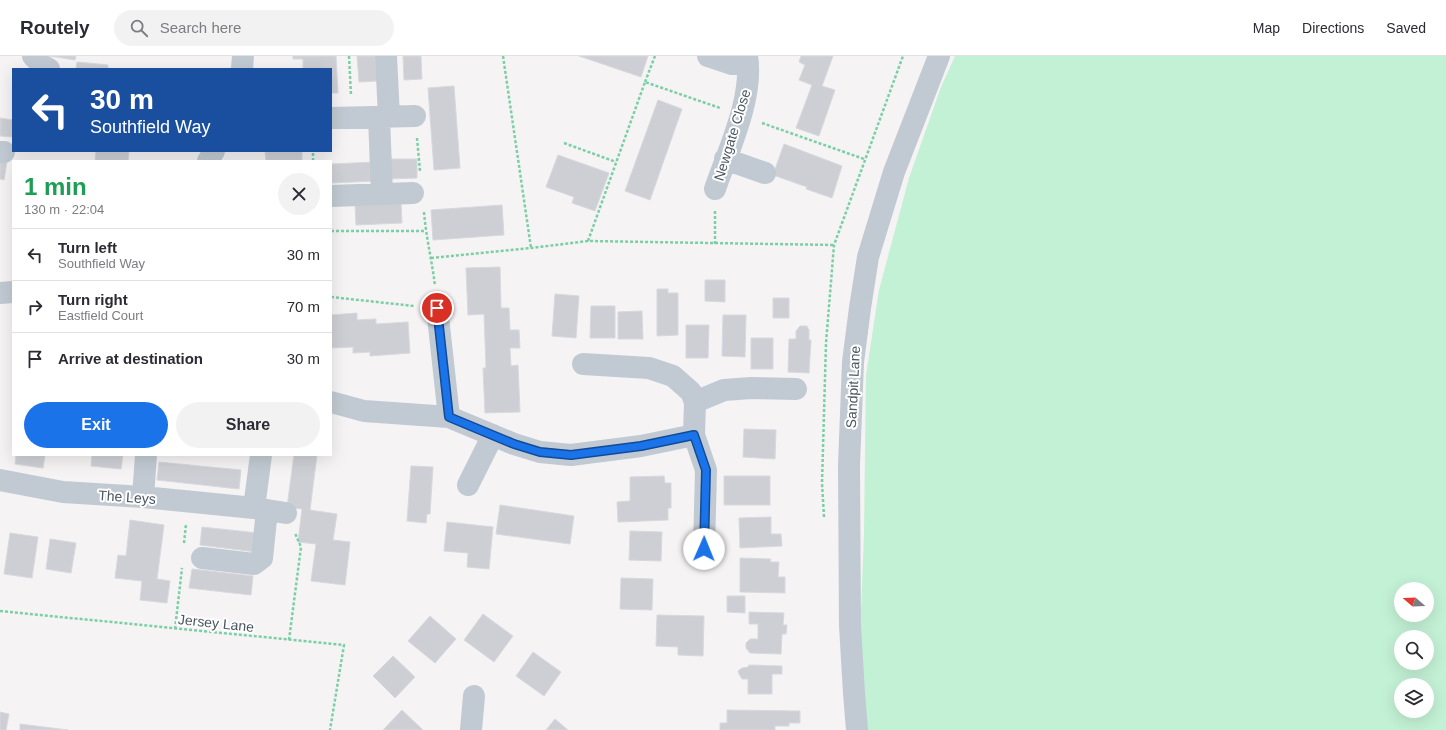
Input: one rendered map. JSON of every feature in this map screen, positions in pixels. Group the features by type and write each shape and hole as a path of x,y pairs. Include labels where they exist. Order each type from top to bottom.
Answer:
{"street":[{"path":"33,56 47,68"},
{"path":"242,68 243,56"},
{"path":"382,194 386,56"},
{"path":"708,56 732,64 748,60"},
{"name":"Sandpit Lane","path":"857,730 850,626 849,465 853,362 868,257 894,172 939,56"},
{"name":"Newgate Close","path":"715,190 741,115 748,86 748,60"},
{"path":"332,118 414,116"},
{"path":"725,159 765,173"},
{"path":"332,196 413,193"},
{"path":"0,293 12,292"},
{"path":"437,308 449,417"},
{"path":"583,364 649,368 673,376 691,392 695,402 694,435 706,470 704,549"},
{"path":"695,402 724,390 751,388 796,389"},
{"path":"332,402 364,411 449,417 514,444 540,452 571,455 641,446 694,435"},
{"path":"468,485 493,435"},
{"path":"143,497 146,456"},
{"path":"202,558 254,564 262,558 269,510 257,456"},
{"name":"The Leys","path":"0,480 63,492 143,497 269,510"},
{"path":"471,730 474,696"}],"path":[{"path":"349,56 353,118"},
{"path":"503,56 531,248"},
{"path":"588,240 655,56"},
{"path":"645,82 864,159"},
{"path":"564,143 616,162"},
{"path":"714,244 715,190"},
{"path":"332,231 425,231"},
{"path":"431,258 531,248 588,240 714,244 834,245"},
{"path":"332,297 437,308"},
{"path":"269,510 302,547 290,640"},
{"name":"Jersey Lane","path":"0,612 344,645 330,730"}],"green space":[{"path":"955,56 1446,56 1446,730 866,730 860,635 864,534 866,375 879,290 909,178 941,87"}],"building":[{"path":"50,56 76,56 75,60"},
{"path":"293,56 336,56 338,93 332,93 332,68 303,68 303,59 293,59"},
{"path":"357,56 375,56 377,81 359,82"},
{"path":"403,56 421,56 422,79 404,80"},
{"path":"579,56 648,56 641,77"},
{"path":"801,56 833,56 822,86 835,90 819,136 796,128 812,85 799,80 805,65 799,62"},
{"path":"77,62 108,65 108,68 76,68"},
{"path":"454,86 460,168 434,170 428,88"},
{"path":"658,100 682,109 650,200 625,191"},
{"path":"0,118 12,120 12,137 0,136"},
{"path":"784,144 842,166 832,198 773,175"},
{"path":"96,152 129,152 128,160 95,160"},
{"path":"265,152 302,152 302,160 266,160"},
{"path":"558,155 609,173 595,211 572,203 574,197 546,187"},
{"path":"387,159 417,159 417,178 387,179"},
{"path":"0,161 7,162 4,180 0,179"},
{"path":"375,162 375,181 332,183 332,164"},
{"path":"401,202 402,223 356,225 355,204"},
{"path":"502,205 504,235 433,240 431,210"},
{"path":"500,267 501,308 509,308 510,330 519,330 520,348 510,348 511,366 518,365 520,412 485,413 483,368 486,368 484,314 468,315 466,268"},
{"path":"705,280 725,280 725,302 705,301"},
{"path":"657,289 668,289 668,293 678,293 678,335 657,336"},
{"path":"555,294 579,296 576,338 552,336"},
{"path":"773,298 789,298 789,318 773,318"},
{"path":"591,306 615,306 615,338 590,338"},
{"path":"642,311 643,339 618,339 618,312"},
{"path":"357,313 357,320 376,319 376,324 408,322 410,353 370,356 370,352 353,353 353,347 332,348 332,315"},
{"path":"723,315 746,315 745,357 722,356"},
{"path":"686,325 709,325 708,358 686,358"},
{"path":"800,326 807,326 809,330 809,340 811,340 809,373 788,372 789,339 796,339 796,331"},
{"path":"751,338 773,338 773,369 751,369"},
{"path":"744,429 776,430 775,459 743,457"},
{"path":"16,456 45,456 43,468 15,464"},
{"path":"92,456 123,456 121,469 91,466"},
{"path":"294,456 317,456 310,510 337,514 333,540 350,542 345,585 311,581 316,544 298,542 302,509 287,507"},
{"path":"159,462 241,470 239,489 157,480"},
{"path":"411,466 433,467 430,514 427,514 426,523 407,521"},
{"path":"664,476 665,483 671,483 671,508 668,508 668,520 618,522 617,502 630,501 630,477"},
{"path":"724,476 770,476 770,505 724,505"},
{"path":"500,505 574,516 570,544 496,534"},
{"path":"771,517 771,534 781,534 782,546 740,548 739,518"},
{"path":"130,520 164,525 157,579 170,581 167,603 140,600 142,581 115,578 118,555 126,556"},
{"path":"447,522 493,527 489,569 467,567 468,553 444,551"},
{"path":"202,527 258,533 256,552 200,545"},
{"path":"630,531 662,532 661,561 629,560"},
{"path":"10,533 38,537 32,578 4,574"},
{"path":"50,539 76,543 71,573 46,569"},
{"path":"740,558 771,559 770,562 779,562 778,577 785,577 785,593 740,592"},
{"path":"192,569 253,576 251,595 189,588"},
{"path":"621,578 653,579 652,610 620,609"},
{"path":"727,596 745,596 745,613 727,612"},
{"path":"749,612 784,613 783,625 787,625 786,634 782,634 781,654 750,653 746,648 746,643 750,639 758,639 758,624 749,624"},
{"path":"483,614 513,636 494,662 464,640"},
{"path":"657,615 704,616 703,656 678,655 678,647 656,646"},
{"path":"430,616 456,639 435,663 408,641"},
{"path":"533,652 561,672 544,696 516,676"},
{"path":"393,656 415,677 395,698 373,676"},
{"path":"749,665 782,666 782,674 772,674 772,694 748,694 748,679 742,679 738,671 742,668 748,667"},
{"path":"402,710 423,730 383,730"},
{"path":"727,710 800,711 800,723 789,723 789,726 775,726 775,730 720,730 720,723 727,723"},
{"path":"0,712 9,714 6,730 0,730"},
{"path":"555,719 568,730 546,730"},
{"path":"20,724 68,730 20,730"}],"route":[{"path":"437,308 449,417 514,444 540,452 571,455 641,446 694,435 706,470 704,549"}]}
